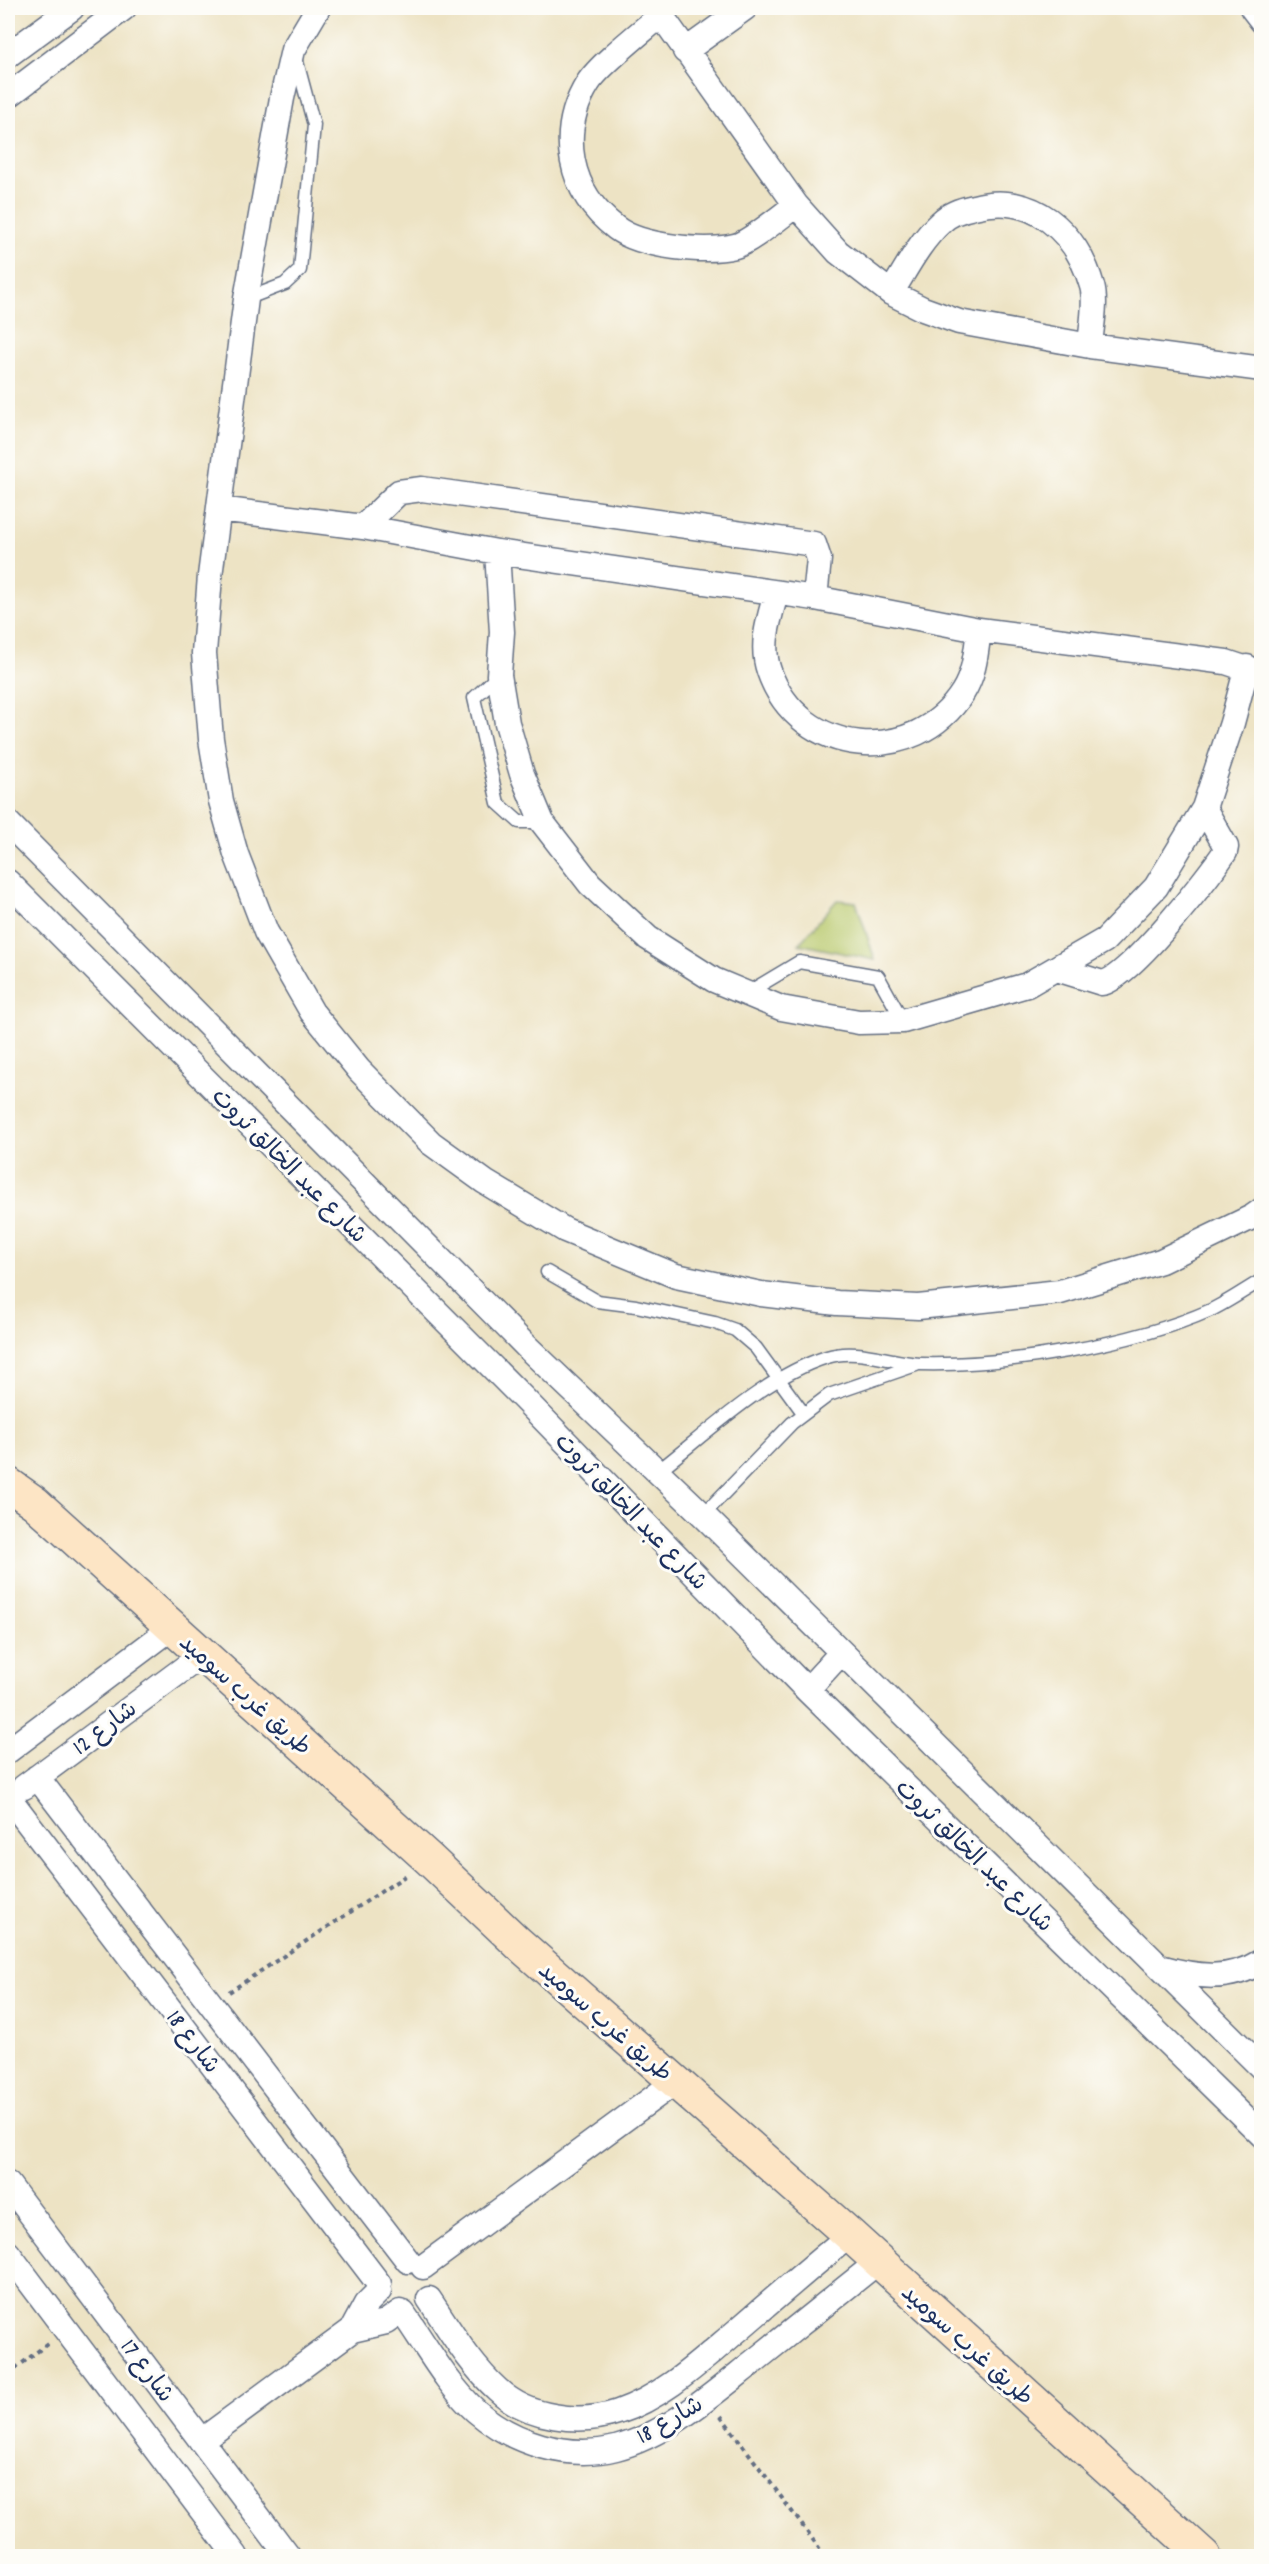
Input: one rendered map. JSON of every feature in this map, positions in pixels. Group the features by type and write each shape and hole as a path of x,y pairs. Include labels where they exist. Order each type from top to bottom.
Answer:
{"street":[{"path":"8,56 72,8"},
{"path":"8,96 124,8"},
{"path":"318,8 293,50 282,98 246,298 219,509 204,653 211,739 221,801 236,854 266,932 312,1012 359,1070 431,1143 485,1182 566,1230 676,1276 761,1294 837,1304 918,1307 1060,1293 1161,1261 1262,1210"},
{"path":"686,51 745,8"},
{"path":"1252,8 1262,21"},
{"path":"796,205 738,245 710,249 678,247 641,239 617,229 592,205 574,175 570,148 574,113 589,81 659,11 796,205 838,252 891,292 923,309 959,322 1090,346 1262,369"},
{"path":"891,292 923,242 942,220 966,209 995,201 1040,212 1071,240 1086,267 1093,290 1090,346"},
{"path":"363,527 399,492 422,489 814,544 819,559 815,598"},
{"path":"219,509 363,527 497,552 815,598 979,630 1256,667 1232,723 1204,808 1156,887 1105,940 1027,985 903,1021 858,1022 781,1008 714,980 648,939 590,884 542,822 522,774 507,723 500,675 502,632 497,552"},
{"path":"776,594 765,631 769,670 786,704 815,730 851,743 890,742 926,728 949,710 963,691 973,671 979,630"},
{"path":"1058,969 1102,983 1107,982 1129,965 1205,881 1225,852 1226,847 1204,808"},
{"name":"شارع عبد الخالق ثروت","path":"8,823 527,1347 703,1515 840,1654 1262,2068"},
{"name":"شارع عبد الخالق ثروت","path":"8,882 515,1391 807,1690 1262,2135"},
{"name":"طريق غرب سوميد","path":"8,1484 35,1503 429,1859 518,1943 850,2235 1204,2556"},
{"name":"شارع 12","path":"8,1751 173,1627"},
{"path":"807,1690 840,1654"},
{"name":"شارع 12","path":"8,1798 201,1655"},
{"name":"شارع 18","path":"37,1777 415,2264"},
{"name":"شارع 18","path":"8,1798 379,2288"},
{"path":"1157,1966 1194,1977 1220,1977 1251,1968 1262,1961"},
{"path":"352,2330 366,2304 379,2288 386,2269 396,2262 415,2264 675,2082"},
{"name":"شارع 17","path":"8,2184 288,2556"},
{"name":"شارع 18","path":"429,2299 472,2362 499,2391 523,2406 545,2415 579,2419 618,2413 646,2399 688,2372 850,2235"},
{"name":"شارع 17","path":"8,2253 236,2556"},
{"name":"شارع 18","path":"401,2312 475,2410 508,2434 538,2446 576,2452 615,2448 658,2431 708,2398 878,2262"},
{"path":"201,2440 352,2330 386,2322 401,2312 418,2310 429,2299 432,2286 415,2264"},
{"path":"379,2288 387,2305 401,2312"}],"lane":[{"path":"246,298 285,284 300,270 314,125 293,50"},
{"path":"500,675 474,698 498,804 519,822 542,822"},
{"path":"747,993 799,962 878,976 903,1021"},
{"path":"547,1272 597,1301 658,1311 735,1330 756,1348 804,1414"},
{"path":"658,1471 757,1394 801,1368 829,1356 867,1354 920,1364 1018,1359 1130,1337 1211,1310 1262,1280"},
{"path":"703,1515 804,1414 829,1395 920,1364"}],"path":[{"path":"211,2004 429,1859"},
{"path":"8,2374 66,2330"},
{"path":"708,2398 825,2556"}],"green space":[{"path":"837,900 856,902 875,960 799,944"}]}
